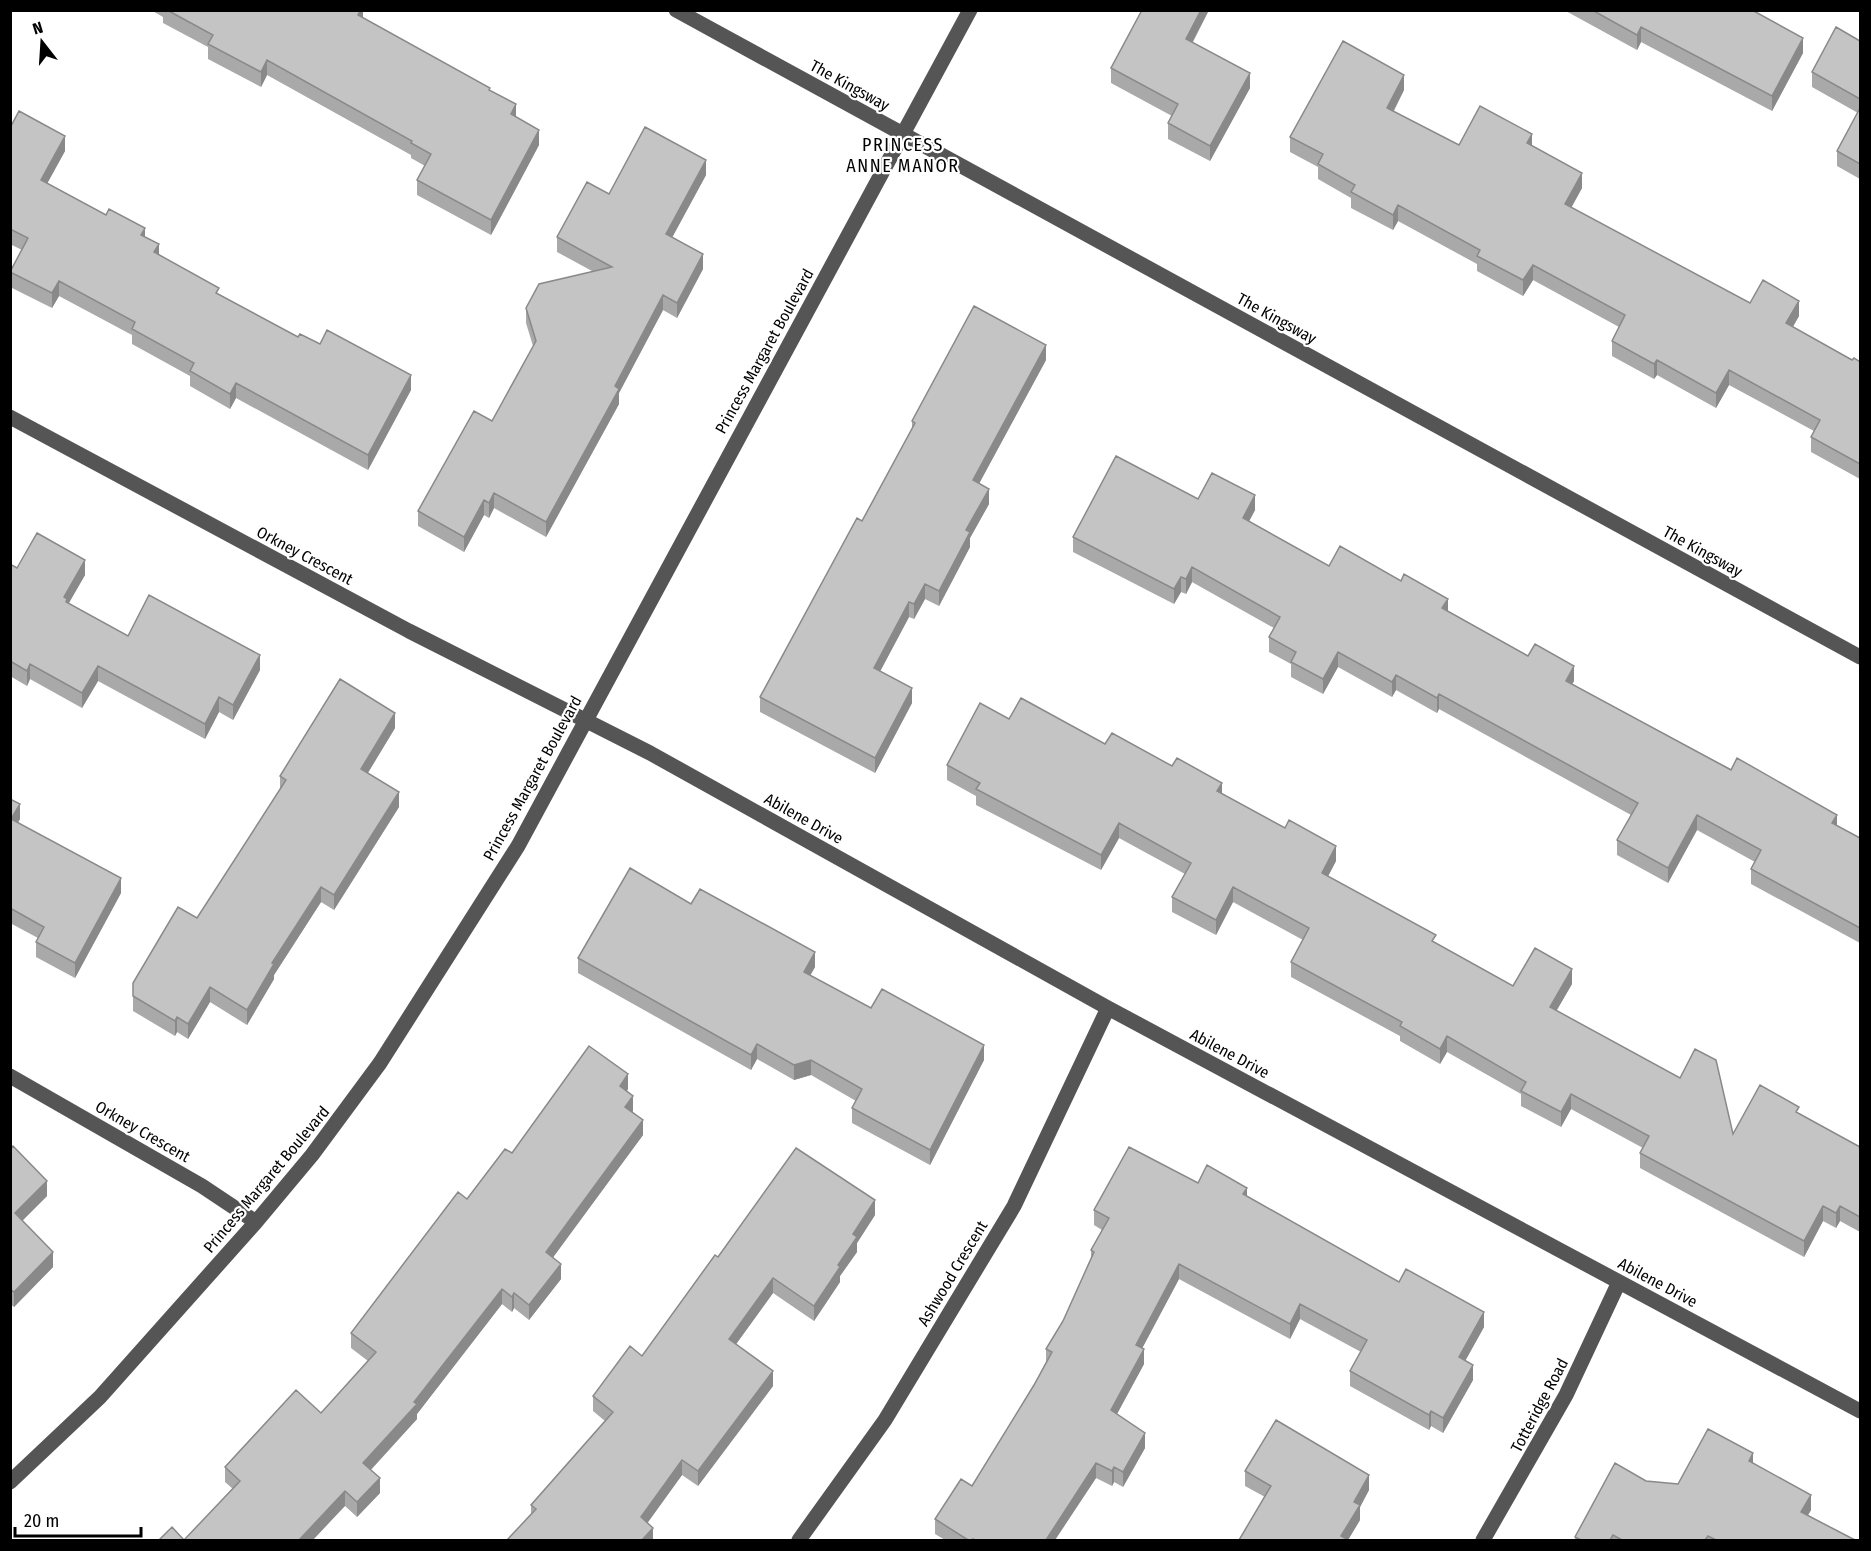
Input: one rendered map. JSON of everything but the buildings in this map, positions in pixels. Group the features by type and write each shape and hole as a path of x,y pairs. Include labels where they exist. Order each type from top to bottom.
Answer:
{"street":[{"name":"The Kingsway","path":"676,10 1860,657"},
{"name":"Princess Margaret Boulevard","path":"10,1482 100,1397 256,1222 312,1155 380,1063 518,846 970,10"},
{"name":"Orkney Crescent","path":"10,417 409,631 585,720"},
{"name":"Abilene Drive","path":"585,720 1108,1008 1860,1411"},
{"name":"Ashwood Crescent","path":"799,1540 885,1420 1014,1206 1108,1008"},
{"name":"Orkney Crescent","path":"10,1076 202,1186 256,1222"},
{"name":"Totteridge Road","path":"1483,1540 1566,1395 1619,1281"}],"district":[{"name":"PRINCESS ANNE MANOR","path":"903,155"}]}
